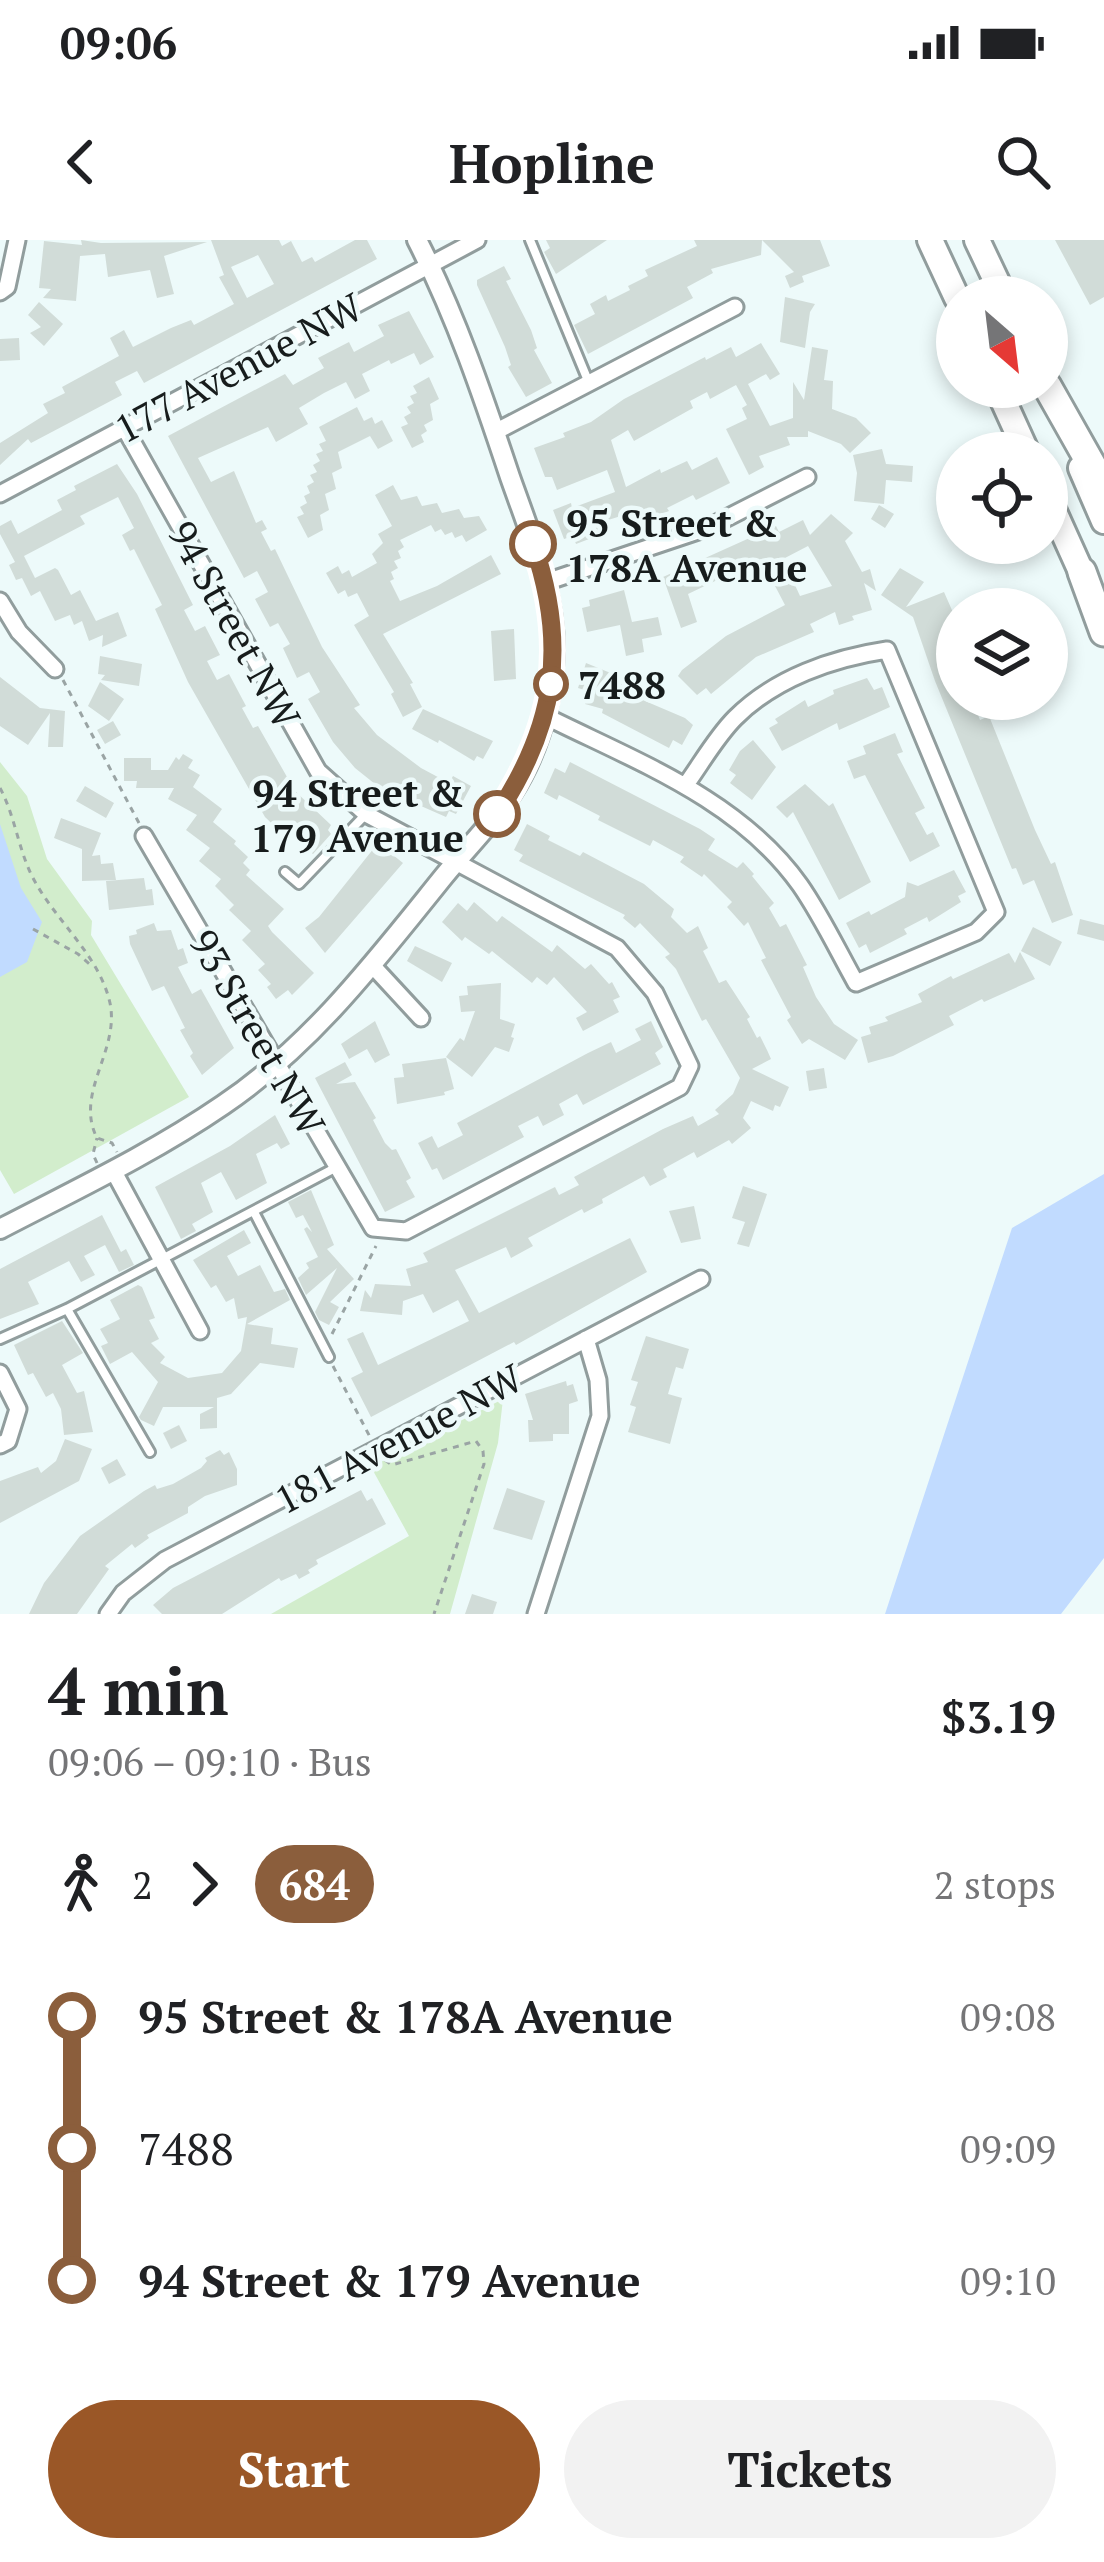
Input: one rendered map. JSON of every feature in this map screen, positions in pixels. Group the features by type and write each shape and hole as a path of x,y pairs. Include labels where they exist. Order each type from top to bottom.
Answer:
{"highway":[{"path":"1059,408 1104,487"},
{"path":"1082,572 1104,632"}],"main road":[{"path":"930,240 947,276"},
{"path":"977,240 994,276"},
{"path":"1056,408 1104,521"},
{"path":"1068,542 1104,621"}],"street":[{"path":"0,292 8,287 17,240"},
{"path":"0,1229 223,1106 277,1066 372,964 495,817 520,779 545,716 554,623 546,582 495,432 449,305 417,240"},
{"name":"177 Avenue NW","path":"0,494 477,240"},
{"path":"495,432 735,307"},
{"name":"94 Street NW","path":"124,427 317,771 366,814 617,948 655,993 691,1066 680,1087 475,1196 406,1231 378,1229"},
{"path":"546,582 707,528 807,477"},
{"path":"0,602 19,632 55,669"},
{"path":"545,716 685,786 737,818 799,884 856,983 976,932 995,912 887,650 848,656 768,689 733,720 685,786"},
{"name":"93 Street NW","path":"144,836 337,1168 378,1229"},
{"path":"372,964 421,1018"},
{"path":"113,1170 200,1331"},
{"name":"181 Avenue NW","path":"108,1614 123,1593 165,1559 701,1279"},
{"path":"536,1614 600,1416 598,1380 586,1339"},
{"path":"0,1373 18,1409 4,1443"}],"lane":[{"path":"530,240 589,383"},
{"path":"285,872 299,884 366,814"},
{"path":"0,1339 337,1168"},
{"path":"254,1212 329,1357"},
{"path":"67,1309 150,1452"}],"path":[{"path":"55,669 144,836"},
{"path":"0,788 32,877 99,973 112,1020 89,1107 98,1138 93,1154 113,1170"},
{"path":"33,929 78,954 99,973"},
{"path":"98,1138 112,1143 113,1170"},
{"path":"378,1229 330,1337 329,1357 376,1449 392,1465 456,1444 476,1441 483,1451 484,1464 434,1614"}],"green space":[{"path":"0,762 27,796 47,859 92,921 91,935 189,1097 14,1194 0,1170"},
{"path":"503,1399 498,1443 450,1614 271,1614 409,1536 371,1467"}],"water":[{"path":"0,824 21,888 42,922 27,962 0,977"},
{"path":"1104,1174 1104,1558 1061,1614 885,1614 1012,1228"}],"building":[{"path":"81,240 207,242 164,256 174,294 157,298 150,270 108,277 105,254 80,256 76,301 43,298 51,289 39,288 44,241 82,245"},
{"path":"211,240 279,240 282,246 291,241 302,262 312,257 315,262 355,240 367,240 377,259 144,383 137,371 115,382 122,395 31,443 28,439 0,465 0,443 48,413 43,404 65,393 62,387 119,356 110,338 124,330 133,347 191,320 194,325 234,304 219,277 224,275","holes":["258,255 274,284 247,298 231,267"]},
{"path":"546,240 607,240 556,274 544,252 550,248"},
{"path":"694,240 762,240 761,255 711,269 713,273 687,287 693,298 588,354 574,325 595,314 590,304 630,290 628,286 648,276 645,270 697,246"},
{"path":"762,240 820,240 830,266 802,276 804,282 790,288 785,276 794,272"},
{"path":"1055,240 1104,240 1104,297 1090,305"},
{"path":"504,266 511,279 506,281 531,330 534,350 552,383 526,397 508,367 505,347 477,285 477,280"},
{"path":"785,297 815,304 805,348 780,342"},
{"path":"39,302 63,324 44,346 30,333 41,327 28,315"},
{"path":"409,311 434,357 420,365 414,353 362,374 370,391 355,399 346,382 324,393 299,408 308,424 276,442 268,427 198,458 211,482 234,471 322,647 360,705 354,708 377,735 421,768 449,783 453,776 471,786 456,814 449,811 446,817 380,788 333,742 308,699 320,692 309,672 297,678 283,648 290,644 278,623 270,627 255,599 268,592 257,571 244,578 168,436 285,374 293,385 324,368 318,358 349,342 354,352 384,336 378,325"},
{"path":"19,338 20,360 0,361 0,339"},
{"path":"761,343 780,374 770,380 766,374 748,384 770,426 793,418 793,382 804,400 812,347 828,350 824,380 833,381 832,409 856,418 871,433 850,453 841,444 808,431 808,437 787,437 790,445 759,456 764,467 749,475 726,429 747,419 742,408 747,405 736,385 710,399 707,392 690,401 693,408 634,441 628,430 611,440 626,487 660,469 661,473 687,461 692,470 717,457 730,483 696,500 693,495 637,524 625,527 621,516 608,520 610,531 576,544 573,536 564,539 553,510 615,492 607,470 557,490 552,477 545,477 534,448 565,437 563,433 705,357 731,347 736,357"},
{"path":"429,377 439,399 430,404 433,420 424,425 424,442 412,448 401,427 408,424 404,417 414,403 410,396 417,393 413,386"},
{"path":"357,407 364,421 372,417 375,424 382,420 393,441 378,449 370,436 338,452 342,468 332,473 336,489 325,494 329,510 320,515 323,530 308,538 297,517 304,514 300,507 307,503 307,486 314,482 310,475 317,472 313,465 320,461 316,454 323,451 319,444 326,441 319,427"},
{"path":"882,449 886,464 913,466 912,482 886,480 884,504 854,501 857,473 853,455"},
{"path":"117,464 193,605 184,610 195,631 205,626 220,655 207,661 217,680 229,674 253,728 258,726 295,791 331,825 331,834 313,854 265,817 188,682 155,609 162,605 122,535 134,528 118,497 80,516 85,524 24,556 35,578 58,570 71,595 80,590 96,621 118,612 127,636 102,647 103,635 89,641 82,621 74,625 70,615 55,621 40,591 31,596 22,578 16,580 9,565 15,562 0,526 11,520 18,534 62,510 57,500 76,490 74,486"},
{"path":"393,485 401,500 417,496 422,506 437,503 442,513 459,509 464,518 479,516 487,530 466,542 462,535 455,538 452,532 435,532 431,525 400,540 404,547 398,551 401,558 394,561 398,568 391,572 394,579 390,581 400,601 491,555 501,574 383,634 422,707 403,717 394,692 354,625 369,616 357,593 348,597 345,590 338,594 326,573 338,566 342,574 349,570 352,577 377,563 372,554 383,543 378,534 392,526 375,495"},
{"path":"879,505 894,514 885,528 871,519"},
{"path":"831,514 853,533 845,541 862,572 870,569 876,591 864,583 872,610 839,625 835,612 810,624 814,632 756,657 711,694 706,688 697,695 678,676 682,670 726,636 785,605 761,559 688,594 697,622 681,628 663,577 776,526 779,532 803,520 810,535","holes":["808,546 832,586 800,596 783,559"]},
{"path":"900,568 924,582 906,607 936,595 936,683 913,617 881,595"},
{"path":"624,590 632,622 658,617 662,635 642,639 644,652 626,656 620,625 587,632 582,608 590,606 589,600"},
{"path":"514,629 516,679 494,681 491,631"},
{"path":"100,656 142,664 139,686 101,680 105,675 98,674"},
{"path":"586,663 618,676 616,681 640,693 638,698 685,718 693,725 682,745 673,740 669,748 602,713 603,709 585,704 588,691 578,688"},
{"path":"0,677 40,708 65,711 63,747 48,747 50,713 28,745 0,726"},
{"path":"867,678 874,690 882,687 890,707 839,730 837,723 782,751 769,728 778,723 775,719 805,700 808,707 834,694 833,690"},
{"path":"100,682 124,699 109,721 88,706"},
{"path":"423,709 493,741 483,759 477,756 474,761 412,729"},
{"path":"951,720 991,720 1035,830 1051,864 1055,862 1073,915 1052,923 1034,880 1023,885 1016,868 1012,869"},
{"path":"113,721 121,735 105,744 97,730"},
{"path":"895,733 903,752 897,754 925,808 915,813 927,835 933,832 940,846 910,862 865,775 854,779 847,761 866,754 863,746"},
{"path":"753,740 776,767 752,800 730,783 736,775 729,770"},
{"path":"183,754 193,760 188,768 200,775 193,787 222,809 213,822 248,857 243,863 250,870 246,875 284,909 268,926 314,973 292,995 288,990 276,999 267,987 271,984 258,970 265,964 242,940 251,931 229,910 234,905 215,886 221,879 199,861 210,848 186,830 197,815 168,799 174,788 136,788 137,781 124,781 124,758 151,758 151,770 168,770"},
{"path":"570,762 700,829 715,839 708,850 737,868 743,862 774,903 769,908 780,927 786,924 807,965 803,967 816,997 834,1024 858,1040 845,1060 809,1039 802,1044 787,1020 791,1017 761,960 766,958 748,922 744,926 727,907 732,902 704,874 702,877 680,862 684,857 653,840 650,846 559,795 557,800 544,793 555,768 565,773"},
{"path":"805,784 829,806 833,803 871,882 839,900 793,812 787,818 776,807"},
{"path":"85,786 114,803 106,818 76,801"},
{"path":"61,818 101,833 92,856 100,855 101,864 113,863 116,880 82,881 82,849 54,838"},
{"path":"527,824 550,836 548,840 580,856 583,852 644,884 674,909 671,917 687,933 698,926 708,948 703,951 719,983 726,980 771,1059 752,1069 789,1087 780,1107 775,1105 773,1111 751,1101 743,1118 751,1128 732,1144 729,1140 697,1158 694,1152 663,1169 667,1177 650,1186 644,1176 602,1199 603,1203 528,1238 533,1246 511,1258 506,1247 455,1270 479,1313 630,1238 647,1272 516,1345 371,1417 351,1378 363,1372 347,1339 363,1332 378,1365 469,1321 458,1300 433,1313 423,1294 403,1301 402,1315 360,1311 365,1290 371,1298 375,1284 411,1286 406,1269 428,1262 423,1253 555,1187 559,1195 579,1185 574,1177 663,1129 693,1116 698,1126 719,1114 715,1110 733,1094 740,1078 665,957 670,954 640,923 635,928 625,915 519,861 523,855 514,850"},
{"path":"378,843 403,863 325,953 305,928"},
{"path":"954,870 966,892 958,896 961,902 929,922 927,917 904,929 907,934 870,953 866,944 859,948 846,923 905,897 907,882 918,886"},
{"path":"144,878 146,890 152,889 154,905 109,910 106,881"},
{"path":"474,902 497,922 502,916 552,952 557,945 585,969 591,964 612,982 620,997 613,1000 619,1012 583,1031 576,1018 587,1012 554,977 547,985 537,977 532,983 492,951 489,954 465,937 462,941 442,922 458,903 467,911"},
{"path":"1080,919 1104,925 1104,941 1077,934"},
{"path":"154,923 157,931 171,930 178,950 183,948 188,963 178,967 192,994 201,989 234,1048 202,1075 164,986 152,991 130,944 129,936"},
{"path":"1033,927 1062,942 1050,966 1021,951"},
{"path":"415,946 452,963 442,982 407,961"},
{"path":"1020,952 1035,979 982,999 949,1016 954,1025 893,1056 868,1063 861,1037 871,1034 869,1027 922,1002 918,994 951,976 1009,953 1015,963"},
{"path":"501,983 500,1019 515,1024 514,1038 509,1052 495,1047 472,1077 446,1057 460,1038 464,1041 475,1011 461,1012 459,996 468,995 467,986"},
{"path":"375,1021 390,1055 375,1063 367,1049 349,1059 341,1044"},
{"path":"651,1021 663,1047 655,1053 661,1064 583,1105 577,1094 559,1104 564,1115 543,1126 538,1116 518,1126 524,1137 443,1180 437,1168 432,1170 418,1143 432,1136 438,1148 463,1135 457,1123 611,1042 616,1053 641,1040 635,1029"},
{"path":"446,1058 454,1089 397,1104 394,1078 404,1077 402,1064"},
{"path":"345,1062 352,1075 336,1084 355,1082 385,1143 396,1149 411,1178 406,1181 415,1197 385,1212 315,1078"},
{"path":"824,1068 827,1088 809,1091 806,1071"},
{"path":"275,1115 290,1144 281,1149 277,1143 256,1154 267,1183 236,1200 221,1172 201,1183 213,1212 192,1224 196,1231 181,1239 155,1187"},
{"path":"743,1186 767,1194 749,1247 737,1244 745,1222 732,1218"},
{"path":"311,1190 334,1245 327,1249 354,1279 330,1302 339,1307 329,1325 315,1312 337,1268 306,1295 298,1278 309,1268 306,1263 318,1257 304,1229 312,1232 303,1215 296,1218 288,1202"},
{"path":"694,1206 701,1239 681,1243 669,1211"},
{"path":"102,1215 121,1252 126,1249 134,1265 119,1272 105,1245 84,1256 95,1275 81,1282 69,1261 28,1282 39,1304 0,1319 0,1269"},
{"path":"244,1230 251,1243 227,1256 238,1276 260,1265 274,1292 285,1289 290,1300 247,1324 273,1328 271,1344 298,1348 294,1368 260,1363 231,1394 217,1398 217,1428 200,1429 200,1414 214,1407 163,1407 154,1426 141,1420 158,1382 132,1352 110,1364 101,1346 108,1343 100,1329 120,1319 110,1300 142,1287 155,1318 149,1320 159,1339 151,1343 165,1357 160,1363 188,1378 222,1373 241,1351 247,1317 238,1319 234,1298 226,1302 193,1260"},
{"path":"62,1321 83,1353 62,1365 77,1393 84,1391 93,1432 64,1435 61,1409 53,1393 46,1397 33,1373 28,1375 14,1345"},
{"path":"646,1336 689,1349 683,1369 676,1367 668,1394 682,1398 670,1444 628,1432 638,1382 631,1380"},
{"path":"566,1381 567,1386 573,1384 578,1401 569,1404 569,1434 553,1434 553,1441 529,1442 528,1420 533,1420 525,1394"},
{"path":"179,1425 187,1441 171,1449 163,1433"},
{"path":"65,1439 92,1449 79,1481 0,1523 0,1481 38,1467 41,1473 56,1461"},
{"path":"220,1450 224,1455 229,1452 237,1469 237,1485 205,1496 135,1548 132,1544 105,1566 109,1569 77,1614 29,1614 44,1583 80,1536 144,1491 173,1484 201,1468 205,1458"},
{"path":"117,1459 126,1475 109,1484 101,1468"},
{"path":"507,1488 545,1501 532,1540 493,1529"},
{"path":"361,1490 367,1501 372,1498 386,1524 316,1560 310,1573 299,1579 296,1574 279,1578 222,1614 162,1614 153,1605 173,1588"},
{"path":"472,1594 497,1602 493,1614 465,1614"}],"bus line":[{"name":"684","path":"497,814 533,751 551,686 554,623 533,544"}],"place":[{"name":"95 Street & 178A Avenue","path":"533,544"},
{"name":"7488","path":"551,684"},
{"name":"94 Street & 179 Avenue","path":"497,814"}]}
